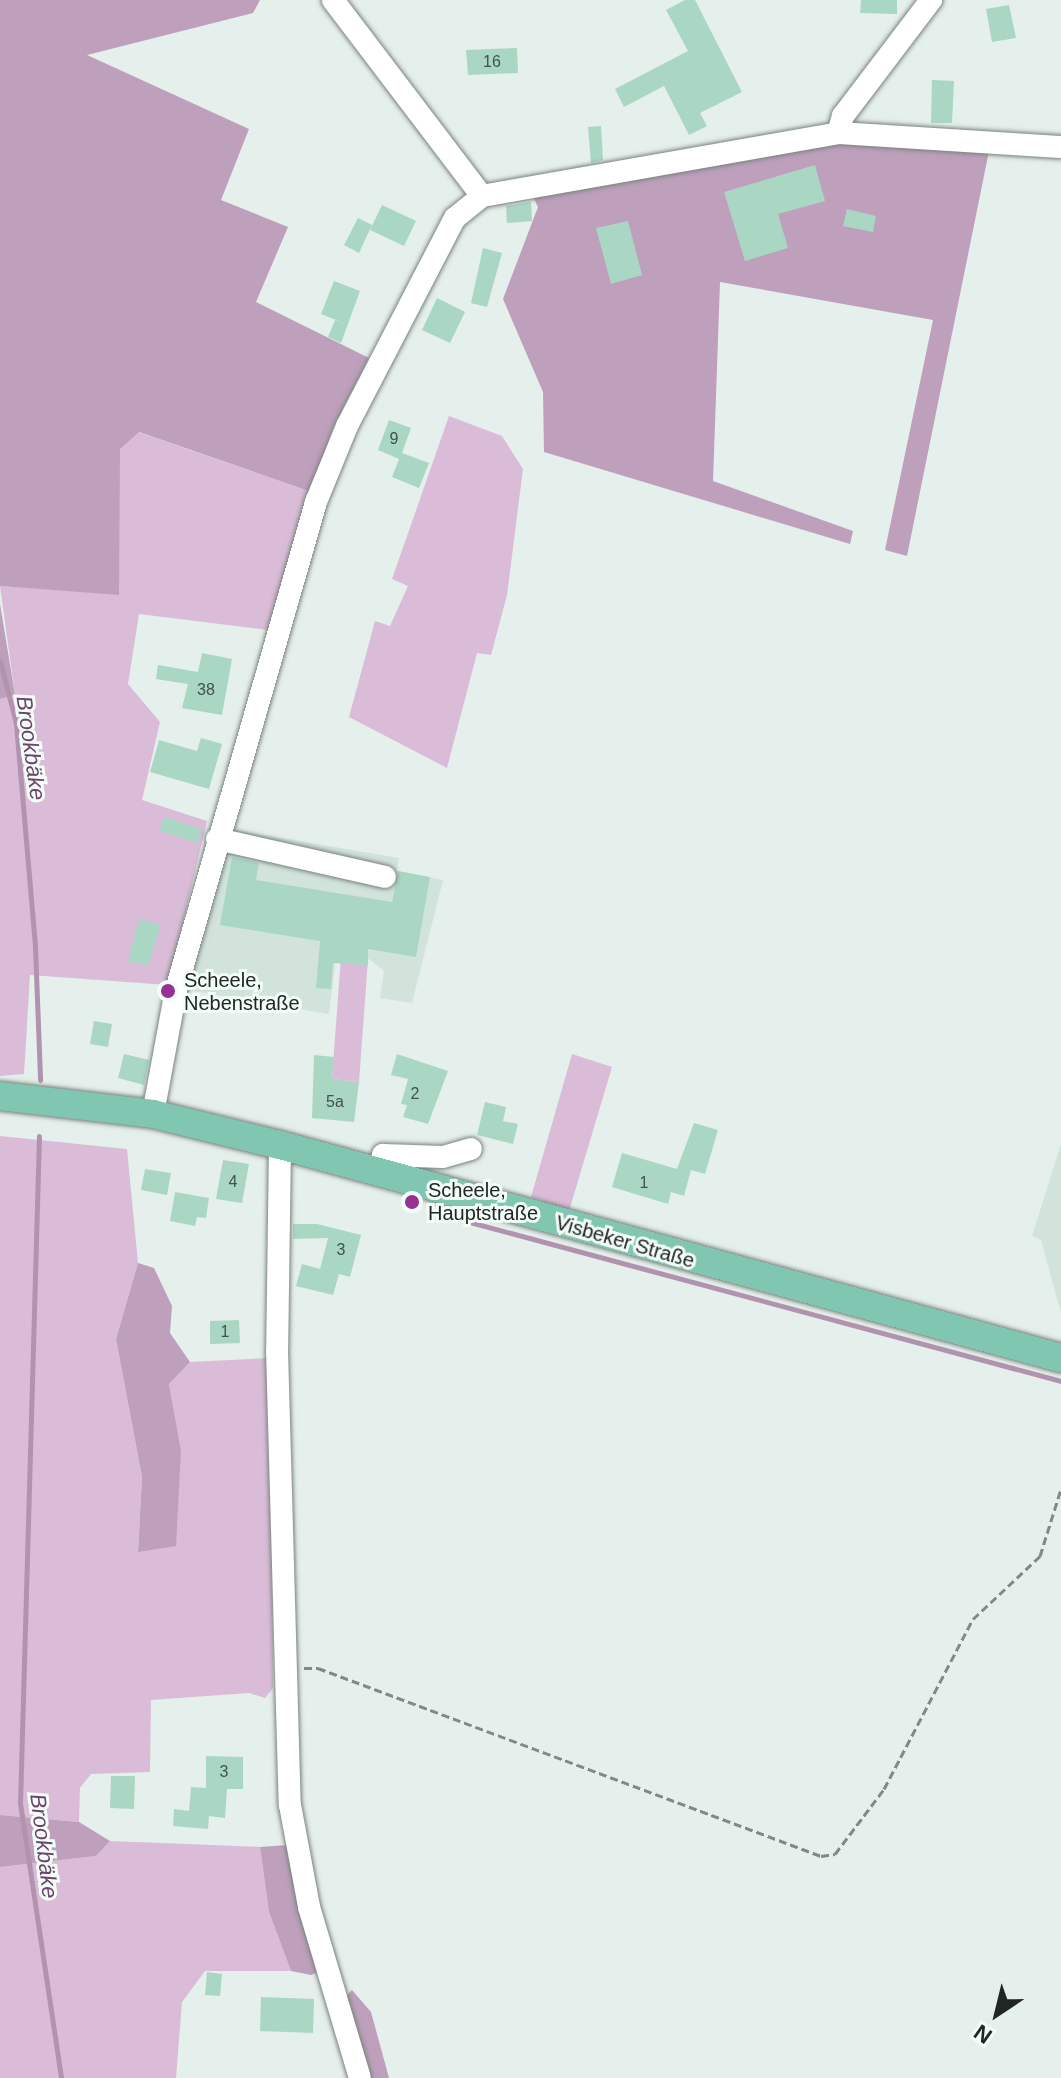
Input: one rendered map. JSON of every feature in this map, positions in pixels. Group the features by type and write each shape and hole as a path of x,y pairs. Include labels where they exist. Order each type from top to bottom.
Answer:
{"main road":[{"name":"Visbeker Straße","path":"0,1096 153,1114 280,1145 1061,1358"}],"street":[{"path":"333,0 482,196"},
{"path":"838,133 843,116 931,0"},
{"path":"153,1114 176,990 316,502 342,439 455,218 482,196 838,133 1061,147"},
{"path":"217,839 385,877"},
{"path":"280,1145 283,1668 292,1837 360,2078"},
{"path":"378,1173 383,1155 443,1157 471,1149"}],"path":[{"path":"283,1668 318,1668 821,1856 835,1854 884,1789 973,1619 1040,1556 1061,1489"}],"shaded area":[{"path":"0,0 260,0 253,13 87,55 249,129 221,200 288,227 256,302 369,358 333,428 312,492 139,432 120,449 119,595 0,586"},
{"path":"840,141 989,151 907,556 885,550 933,320 720,282 713,481 853,531 850,544 544,452 543,392 503,299 538,207 532,195"},
{"path":"449,416 502,436 523,469 507,595 491,655 477,653 447,768 349,717 375,621 390,626 408,586 392,579"},
{"path":"138,432 312,492 268,630 139,614 128,684 160,722 142,800 207,821 168,985 30,975 24,1074 0,1076 0,699 15,695 0,586 119,594 119,449"},
{"path":"0,604 15,695 0,699"},
{"path":"229,829 399,858 397,871 443,880 412,1003 380,998 384,971 369,959 336,957 329,1014 187,990"},
{"path":"341,957 368,959 359,1082 332,1079"},
{"path":"572,1054 612,1067 569,1211 531,1197"},
{"path":"0,1136 127,1149 138,1263 116,1339 142,1477 138,1551 181,1450 169,1384 190,1362 271,1358 273,1688 265,1698 249,1693 151,1700 150,1772 91,1774 80,1788 79,1822 0,1815"},
{"path":"1061,1144 1061,1313 1041,1240 1032,1236"},
{"path":"138,1263 154,1268 172,1306 170,1333 190,1362 169,1384 181,1450 176,1546 138,1552 142,1477 116,1339"},
{"path":"0,1815 79,1822 110,1841 96,1856 0,1867"},
{"path":"110,1841 260,1847 269,1912 291,1971 205,1971 182,2002 176,2078 0,2078 0,1867 96,1856"},
{"path":"288,1845 321,1971 311,1975 291,1971 269,1912 260,1847"},
{"path":"352,1990 371,2012 389,2078 365,2078 344,1998"}],"building":[{"path":"685,0 695,0 742,92 700,113 707,126 689,135 664,86 624,107 615,89 688,51 666,10"},
{"path":"861,0 897,0 897,14 860,13"},
{"path":"1009,5 1016,38 992,42 986,9"},
{"path":"517,48 518,73 468,75 466,50"},
{"path":"932,80 954,81 952,123 931,123"},
{"path":"601,126 603,160 591,163 588,127"},
{"path":"815,165 825,201 778,214 788,248 745,261 724,192"},
{"path":"531,202 532,221 507,223 506,206"},
{"path":"382,205 416,221 404,246 370,230"},
{"path":"847,209 876,216 873,232 843,226"},
{"path":"358,218 372,225 359,253 344,245"},
{"path":"628,221 642,275 611,284 596,228"},
{"path":"483,248 502,253 487,307 471,303"},
{"path":"334,281 360,291 341,343 328,337 335,320 346,324 321,314"},
{"path":"437,298 465,312 450,343 422,330"},
{"path":"389,420 411,428 402,453 429,463 419,488 392,477 399,459 378,450"},
{"path":"202,653 232,659 222,715 182,708 188,684 156,679 158,665 198,672"},
{"path":"201,738 222,744 209,789 150,772 159,740 197,751"},
{"path":"164,817 202,829 197,843 159,830"},
{"path":"232,857 259,863 256,880 392,902 398,871 430,877 416,957 368,949 368,965 333,963 331,989 316,988 320,941 220,925"},
{"path":"139,919 161,925 148,966 128,961"},
{"path":"94,1021 112,1024 108,1047 90,1044"},
{"path":"124,1054 149,1060 144,1085 118,1078"},
{"path":"397,1054 448,1071 428,1124 403,1117 407,1105 401,1104 408,1079 391,1075"},
{"path":"314,1055 334,1057 332,1079 359,1082 354,1122 312,1118"},
{"path":"485,1102 506,1107 503,1121 518,1124 513,1144 477,1135"},
{"path":"694,1123 718,1130 705,1174 691,1170 684,1196 671,1192 668,1204 612,1187 622,1153 677,1169"},
{"path":"223,1160 249,1164 242,1203 216,1199"},
{"path":"145,1169 171,1173 167,1195 141,1190"},
{"path":"175,1192 209,1198 206,1218 197,1217 195,1226 170,1221"},
{"path":"293,1224 317,1224 361,1235 350,1277 339,1274 333,1295 296,1286 302,1264 320,1269 328,1238 293,1239"},
{"path":"239,1320 240,1343 210,1344 210,1321"},
{"path":"206,1756 243,1757 243,1789 227,1789 225,1818 209,1816 208,1829 173,1826 174,1809 189,1811 191,1787 206,1788"},
{"path":"111,1776 135,1776 134,1809 110,1808"},
{"path":"207,1972 222,1974 220,1996 205,1995"},
{"path":"261,1997 314,1999 313,2033 260,2031"}],"waterway":[{"name":"Brookbäke","path":"0,661 16,724 35,947 40,1080"},
{"name":"Brookbäke","path":"39,1136 20,1803 61,2078"},
{"path":"451,1217 1061,1381"}],"place":[{"name":"Scheele, Nebenstraße","path":"168,991"},
{"name":"Scheele, Hauptstraße","path":"412,1202"}]}
